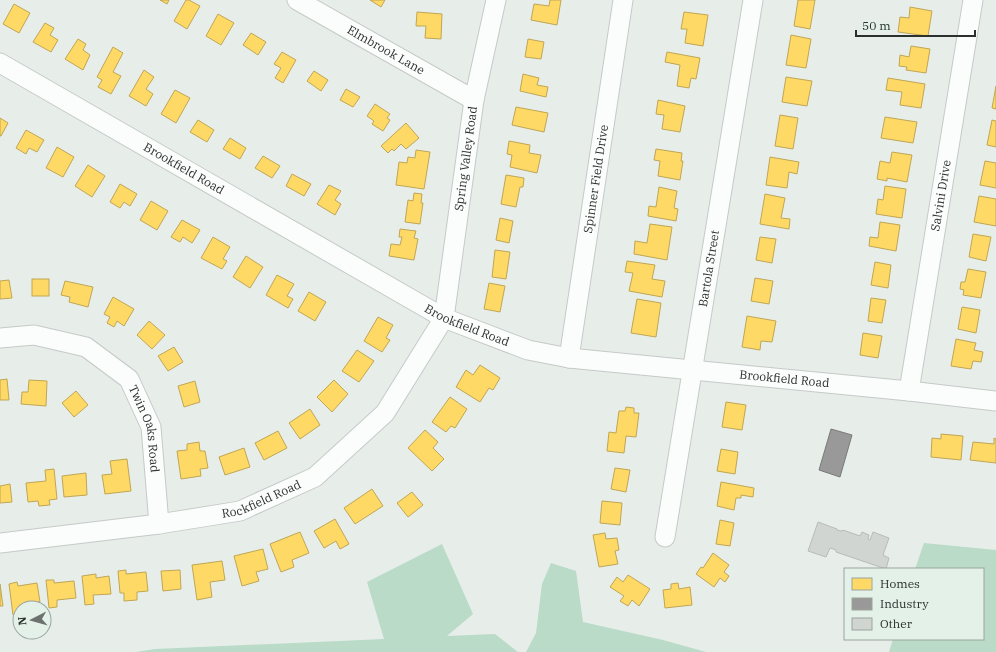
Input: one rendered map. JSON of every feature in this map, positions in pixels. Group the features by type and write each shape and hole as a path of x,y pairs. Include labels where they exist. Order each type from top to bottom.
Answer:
{"street":[{"name":"Elmbrook Lane","path":"297,0 474,100"},
{"name":"Spring Valley Road","path":"444,318 474,100 496,0"},
{"name":"Spinner Field Drive","path":"569,358 623,0"},
{"name":"Bartola Street","path":"665,537 753,0"},
{"name":"Salvini Drive","path":"909,391 973,0"},
{"name":"Brookfield Road","path":"0,62 444,318 528,350 569,358 909,391 996,401"},
{"name":"Rockfield Road","path":"0,543 159,524 240,511 315,477 385,414 444,318"},
{"name":"Twin Oaks Road","path":"0,338 34,335 86,347 129,379 151,427 159,524"}],"green space":[{"path":"924,543 996,550 996,652 889,652 893,640 984,640 984,568 915,568"},
{"path":"442,544 473,614 447,636 495,634 518,652 136,652 155,649 384,639 367,582"},
{"path":"551,563 576,571 583,622 663,640 706,652 526,652 536,633 542,584"}],"building: Homes":[{"path":"160,0 169,0 167,4"},
{"path":"186,0 200,6 187,29 174,21"},
{"path":"370,0 385,0 381,7"},
{"path":"550,0 561,0 557,25 531,20 534,4 549,6"},
{"path":"798,0 815,0 810,29 794,26"},
{"path":"14,4 30,13 19,33 3,24"},
{"path":"910,7 932,11 928,36 898,32 900,17 909,18"},
{"path":"417,12 442,14 441,39 425,38 426,26 416,26"},
{"path":"684,12 708,15 703,46 685,43 687,29 681,29"},
{"path":"218,14 234,23 221,45 206,36"},
{"path":"45,23 54,28 50,35 58,40 51,52 33,42"},
{"path":"251,33 266,42 258,55 243,45"},
{"path":"791,35 811,39 806,68 786,65"},
{"path":"78,39 86,44 83,50 90,55 83,70 65,59"},
{"path":"528,39 544,42 541,59 525,57"},
{"path":"911,46 930,49 926,73 906,70 907,67 899,66 900,55 909,57"},
{"path":"113,47 123,53 113,72 121,76 111,94 98,87 102,80 97,77"},
{"path":"282,52 296,60 283,83 275,78 281,68 274,64"},
{"path":"667,52 700,58 696,79 691,78 689,88 677,86 680,65 665,62"},
{"path":"144,70 154,77 146,89 153,94 146,106 129,96"},
{"path":"314,71 328,80 321,91 307,81"},
{"path":"523,74 539,78 537,85 548,87 546,97 520,91"},
{"path":"786,77 812,81 807,106 782,102"},
{"path":"888,78 925,84 921,108 900,105 902,92 886,90"},
{"path":"996,86 996,109 992,108"},
{"path":"346,89 360,97 353,107 340,100"},
{"path":"175,90 190,98 176,123 161,114"},
{"path":"658,100 685,106 680,132 662,129 664,115 656,114"},
{"path":"375,104 390,114 387,118 390,120 383,131 372,124 374,121 367,116"},
{"path":"516,107 548,113 544,132 512,125"},
{"path":"780,115 798,118 793,149 775,146"},
{"path":"885,117 917,122 913,143 881,138"},
{"path":"0,118 8,123 1,136 0,136"},
{"path":"198,120 214,130 207,142 190,132"},
{"path":"992,120 996,121 996,147 987,145"},
{"path":"406,123 419,138 406,149 401,144 394,151 392,149 388,153 381,146"},
{"path":"26,130 44,140 37,152 29,148 26,154 16,148"},
{"path":"230,138 246,148 240,159 223,149"},
{"path":"509,141 530,145 529,153 541,155 537,173 510,167 512,155 507,154"},
{"path":"57,147 74,157 63,177 46,168"},
{"path":"656,149 682,153 681,161 683,161 680,180 658,176 660,161 654,160"},
{"path":"416,150 430,152 424,189 396,185 399,162 407,163 408,157 415,158"},
{"path":"892,152 912,155 907,182 887,178 887,181 877,179 880,161 890,163"},
{"path":"263,156 280,166 272,178 255,168"},
{"path":"770,157 799,162 797,174 789,172 787,188 766,185"},
{"path":"985,161 996,163 996,188 980,185"},
{"path":"88,165 105,176 92,197 75,186"},
{"path":"292,174 311,184 304,196 286,186"},
{"path":"506,175 524,178 523,187 520,187 516,207 501,204"},
{"path":"120,184 137,194 130,206 124,202 120,208 110,202"},
{"path":"329,185 341,191 335,200 341,204 335,215 317,204"},
{"path":"885,186 906,189 902,218 876,214 878,199 883,200"},
{"path":"659,187 677,191 674,208 678,209 676,221 648,216 649,206 656,207"},
{"path":"414,193 422,194 421,203 423,203 420,224 405,222 408,200 413,201"},
{"path":"765,194 785,198 781,218 790,219 789,229 760,224"},
{"path":"979,196 996,199 996,226 974,222"},
{"path":"151,201 168,211 157,230 140,220"},
{"path":"500,218 513,221 509,243 496,240"},
{"path":"182,220 200,230 192,243 183,237 180,242 171,237"},
{"path":"880,222 900,225 896,251 869,246 870,237 878,238"},
{"path":"650,224 672,227 667,260 634,254 635,241 647,243"},
{"path":"400,229 416,231 414,238 418,239 414,260 389,256 391,244 400,245 402,237 399,237"},
{"path":"973,234 991,237 986,261 969,257"},
{"path":"213,237 230,247 223,259 227,261 222,269 201,258"},
{"path":"760,237 776,239 772,263 756,260"},
{"path":"495,250 510,252 506,279 492,277"},
{"path":"246,256 263,267 250,288 233,277"},
{"path":"627,261 655,265 652,279 665,281 662,297 629,291 633,273 625,272"},
{"path":"875,262 891,265 888,288 871,285"},
{"path":"968,269 986,272 981,298 963,295 964,290 960,289 961,282 965,282"},
{"path":"277,275 294,284 287,296 293,299 288,308 266,295"},
{"path":"755,278 773,281 769,304 751,301"},
{"path":"32,279 49,279 49,296 32,296"},
{"path":"9,280 12,298 0,299 0,281"},
{"path":"65,281 93,287 88,307 69,302 70,297 61,295"},
{"path":"489,283 505,286 500,312 484,309"},
{"path":"309,292 326,302 315,321 298,311"},
{"path":"113,297 134,309 124,326 117,321 114,327 107,323 110,317 104,314"},
{"path":"871,298 886,300 882,323 868,321"},
{"path":"637,299 661,303 656,337 631,333"},
{"path":"962,307 980,310 976,333 958,329"},
{"path":"747,316 776,321 772,342 761,341 760,350 742,347"},
{"path":"378,317 393,325 386,338 390,340 382,352 364,341"},
{"path":"149,321 165,335 152,349 137,335"},
{"path":"863,333 882,336 878,358 860,355"},
{"path":"956,339 976,343 974,350 983,352 981,362 973,361 971,369 951,366"},
{"path":"174,347 183,362 168,371 158,356"},
{"path":"357,350 374,361 359,382 342,371"},
{"path":"480,365 500,378 493,390 489,388 480,402 456,387 466,370 473,375"},
{"path":"7,379 9,400 0,400 0,380"},
{"path":"29,380 47,381 46,406 21,404 22,392 28,392"},
{"path":"334,380 348,394 332,412 317,397"},
{"path":"195,381 200,402 184,407 178,386"},
{"path":"76,391 88,405 74,417 62,403"},
{"path":"450,397 467,409 455,428 451,426 446,432 432,422"},
{"path":"726,402 746,405 742,430 722,427"},
{"path":"626,407 634,408 634,413 639,413 636,437 626,436 624,453 607,451 609,432 616,433 619,411 625,411"},
{"path":"310,409 320,425 300,439 289,423"},
{"path":"425,430 438,442 433,448 444,459 432,471 408,448"},
{"path":"278,431 287,448 264,460 255,443"},
{"path":"941,434 963,436 961,460 931,457 932,438 941,439"},
{"path":"994,438 996,439 996,463 970,460 973,442 994,444"},
{"path":"199,442 200,451 205,451 208,468 200,469 201,476 181,479 177,451 187,450 187,444"},
{"path":"244,448 250,467 225,475 219,457"},
{"path":"721,449 738,452 735,474 717,471"},
{"path":"127,459 131,491 105,494 102,475 112,474 110,461"},
{"path":"615,468 630,470 626,492 611,489"},
{"path":"54,469 57,499 49,500 50,505 39,506 38,501 28,502 26,483 46,481 45,470"},
{"path":"86,473 87,495 64,497 62,476"},
{"path":"721,482 754,488 753,497 741,495 741,498 736,498 734,510 717,506"},
{"path":"10,484 12,502 0,503 0,486"},
{"path":"372,489 383,506 355,524 344,508"},
{"path":"412,492 423,505 408,517 397,503"},
{"path":"602,501 622,503 620,525 600,523"},
{"path":"335,519 349,544 340,549 336,541 324,548 314,531"},
{"path":"720,520 734,523 730,546 716,544"},
{"path":"300,532 309,553 292,560 294,567 281,572 270,544"},
{"path":"605,533 606,539 617,538 619,550 615,551 618,564 599,567 593,535"},
{"path":"263,549 268,569 256,572 259,581 242,586 234,556"},
{"path":"713,553 729,565 724,572 729,576 725,582 720,578 714,587 696,574 701,567 703,568"},
{"path":"222,561 225,580 210,582 212,597 197,600 192,565"},
{"path":"126,570 126,574 146,572 148,591 137,592 137,600 124,601 124,593 120,593 118,571"},
{"path":"180,570 181,589 163,591 161,571"},
{"path":"96,574 96,578 109,576 111,594 93,595 94,604 85,605 82,576"},
{"path":"628,575 650,589 639,606 632,600 628,606 620,601 624,596 610,587 617,577 623,582"},
{"path":"46,580 54,580 54,583 74,581 76,598 57,600 57,607 52,608 52,600 48,600"},
{"path":"17,582 18,586 37,583 40,600 12,600 12,607 9,584"},
{"path":"678,583 679,589 690,587 692,605 665,608 663,590 671,589 671,584"},
{"path":"0,584 3,606 0,606"}],"building: Industry":[{"path":"831,429 852,435 840,477 819,470"}],"building: Other":[{"path":"818,522 837,530 843,530 860,536 862,532 869,535 868,539 870,540 873,532 889,538 883,555 889,558 886,568 836,552 836,550 830,548 826,557 808,551"}]}
